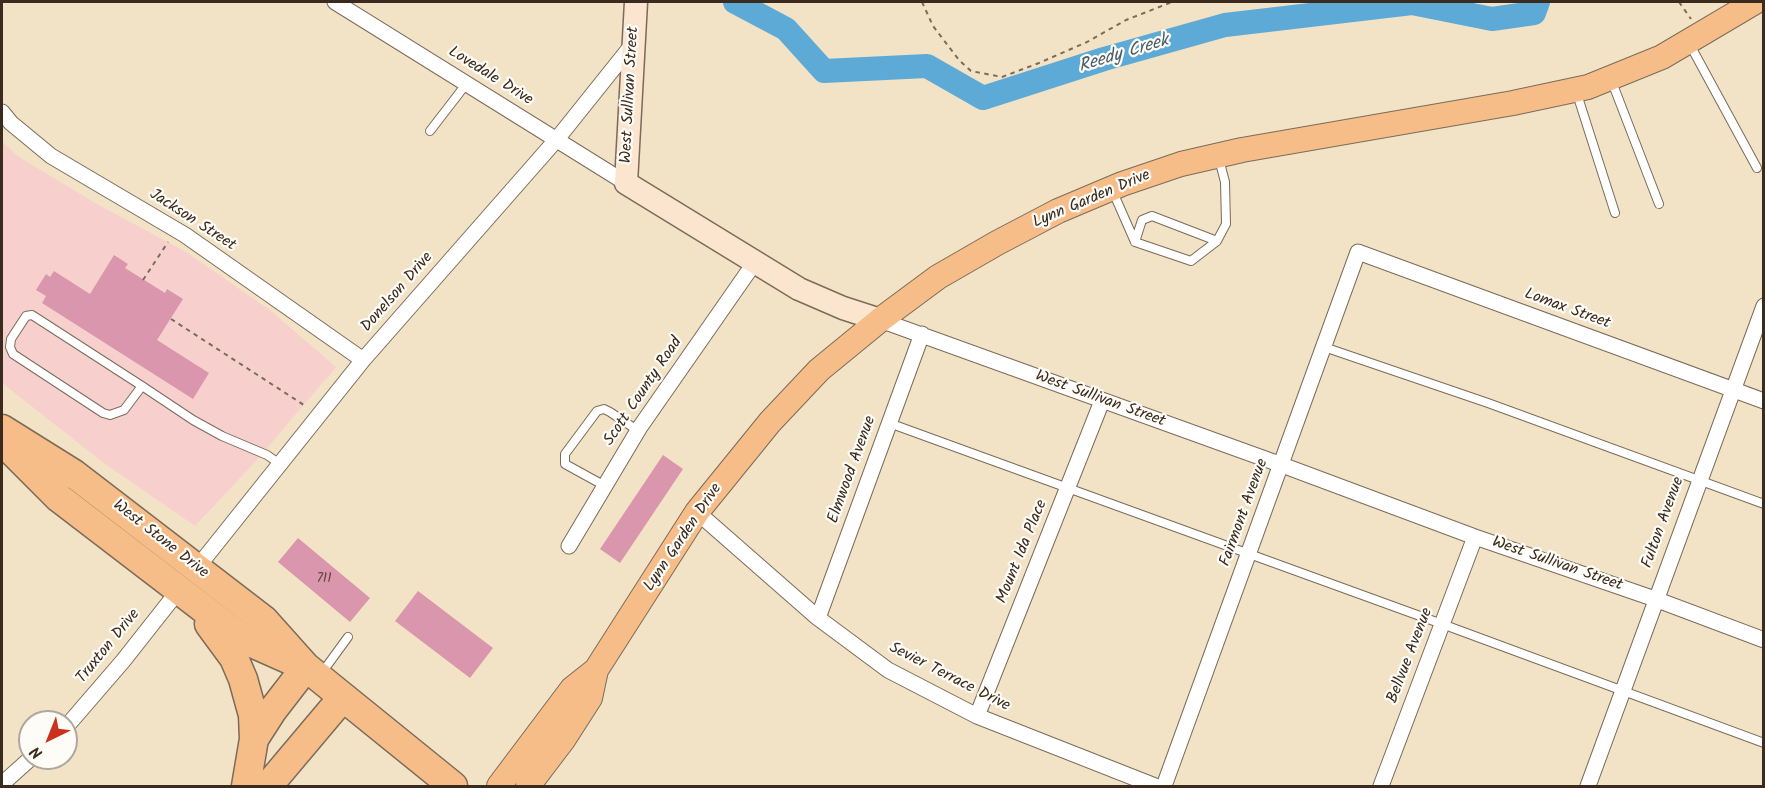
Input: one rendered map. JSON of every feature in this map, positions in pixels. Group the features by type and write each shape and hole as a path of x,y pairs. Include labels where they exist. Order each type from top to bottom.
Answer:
{"highway":[{"name":"West Stone Drive","path":"2,429 74,474 187,579 243,639 312,672 447,782"},
{"name":"West Stone Drive","path":"2,440 59,498 187,579"},
{"path":"187,579 217,633 234,658 243,679 253,715 254,739 246,786"},
{"path":"254,739 272,711 312,672"},
{"path":"268,786 343,696"}],"main road":[{"path":"1720,24 1734,2"},
{"name":"Lynn Garden Drive","path":"499,786 572,689 596,670 697,512 770,422 810,379 880,320 938,277 1058,211 1111,188 1181,164 1513,103 1575,89 1662,57 1755,2"},
{"path":"1720,24 1764,15"},
{"name":"Lynn Garden Drive","path":"528,786 563,740 590,698 596,670"}],"street":[{"name":"Lovedale Drive","path":"335,2 626,183"},
{"name":"West Sullivan Street","path":"636,2 626,183 799,289 843,308 922,334 1475,537 1655,599 1764,640"},
{"name":"Donelson Drive","path":"187,579 363,360 557,140 633,44"},
{"name":"Jackson Street","path":"2,112 11,123 51,156 175,229 363,360"},
{"name":"Fairmont Avenue","path":"1164,786 1358,252"},
{"name":"Lomax Street","path":"1358,252 1764,401"},
{"name":"Scott County Road","path":"569,546 637,430 755,262"},
{"name":"Fulton Avenue","path":"1588,786 1764,306"},
{"name":"Elmwood Avenue","path":"818,618 922,334"},
{"name":"Mount Ida Place","path":"977,716 1102,401"},
{"name":"Sevier Terrace Drive","path":"697,512 818,618 888,670 977,716 1155,786"},
{"name":"Bellvue Avenue","path":"1381,786 1475,537"},
{"name":"Truxton Drive","path":"78,713 123,661 187,579"},
{"path":"2,784 18,770"}],"lane":[{"path":"1689,42 1757,168"},
{"path":"1610,78 1659,204"},
{"path":"430,131 467,83"},
{"path":"1575,89 1614,213"},
{"path":"1111,188 1135,242 1191,261 1217,241 1226,224 1225,182 1218,156"},
{"path":"1135,242 1142,220 1152,216 1217,241"},
{"path":"142,386 124,410 110,415 103,413 13,354 10,347 11,339 26,316 32,315 142,386 193,420 281,464"},
{"path":"1324,347 1488,403 1764,504"},
{"path":"605,486 565,464 565,454 597,411 604,409 637,430"},
{"path":"889,423 1764,743"},
{"path":"312,672 348,637"}],"path":[{"path":"922,2 933,26 951,51 972,71 1002,77 1087,42 1126,20 1172,2"},
{"path":"144,280 175,229"},
{"path":"171,319 310,409 322,404 326,406"}],"shaded area":[{"path":"2,141 16,155 95,203 186,252 270,310 336,367 256,461 195,526 105,464 2,383"}],"building":[{"path":"114,255 128,264 125,268 165,293 167,289 183,299 157,340 209,373 193,399 42,303 46,296 36,290 46,274 50,277 54,271 90,294"},
{"path":"663,455 683,469 620,563 600,549"},
{"path":"298,538 370,598 350,622 278,562"},
{"path":"418,591 493,648 470,678 395,621"}],"waterway":[{"name":"Reedy Creek","path":"735,2 786,29 824,71 927,66 983,98 1104,59 1225,25 1412,3 1492,19 1534,13 1538,2"}]}
